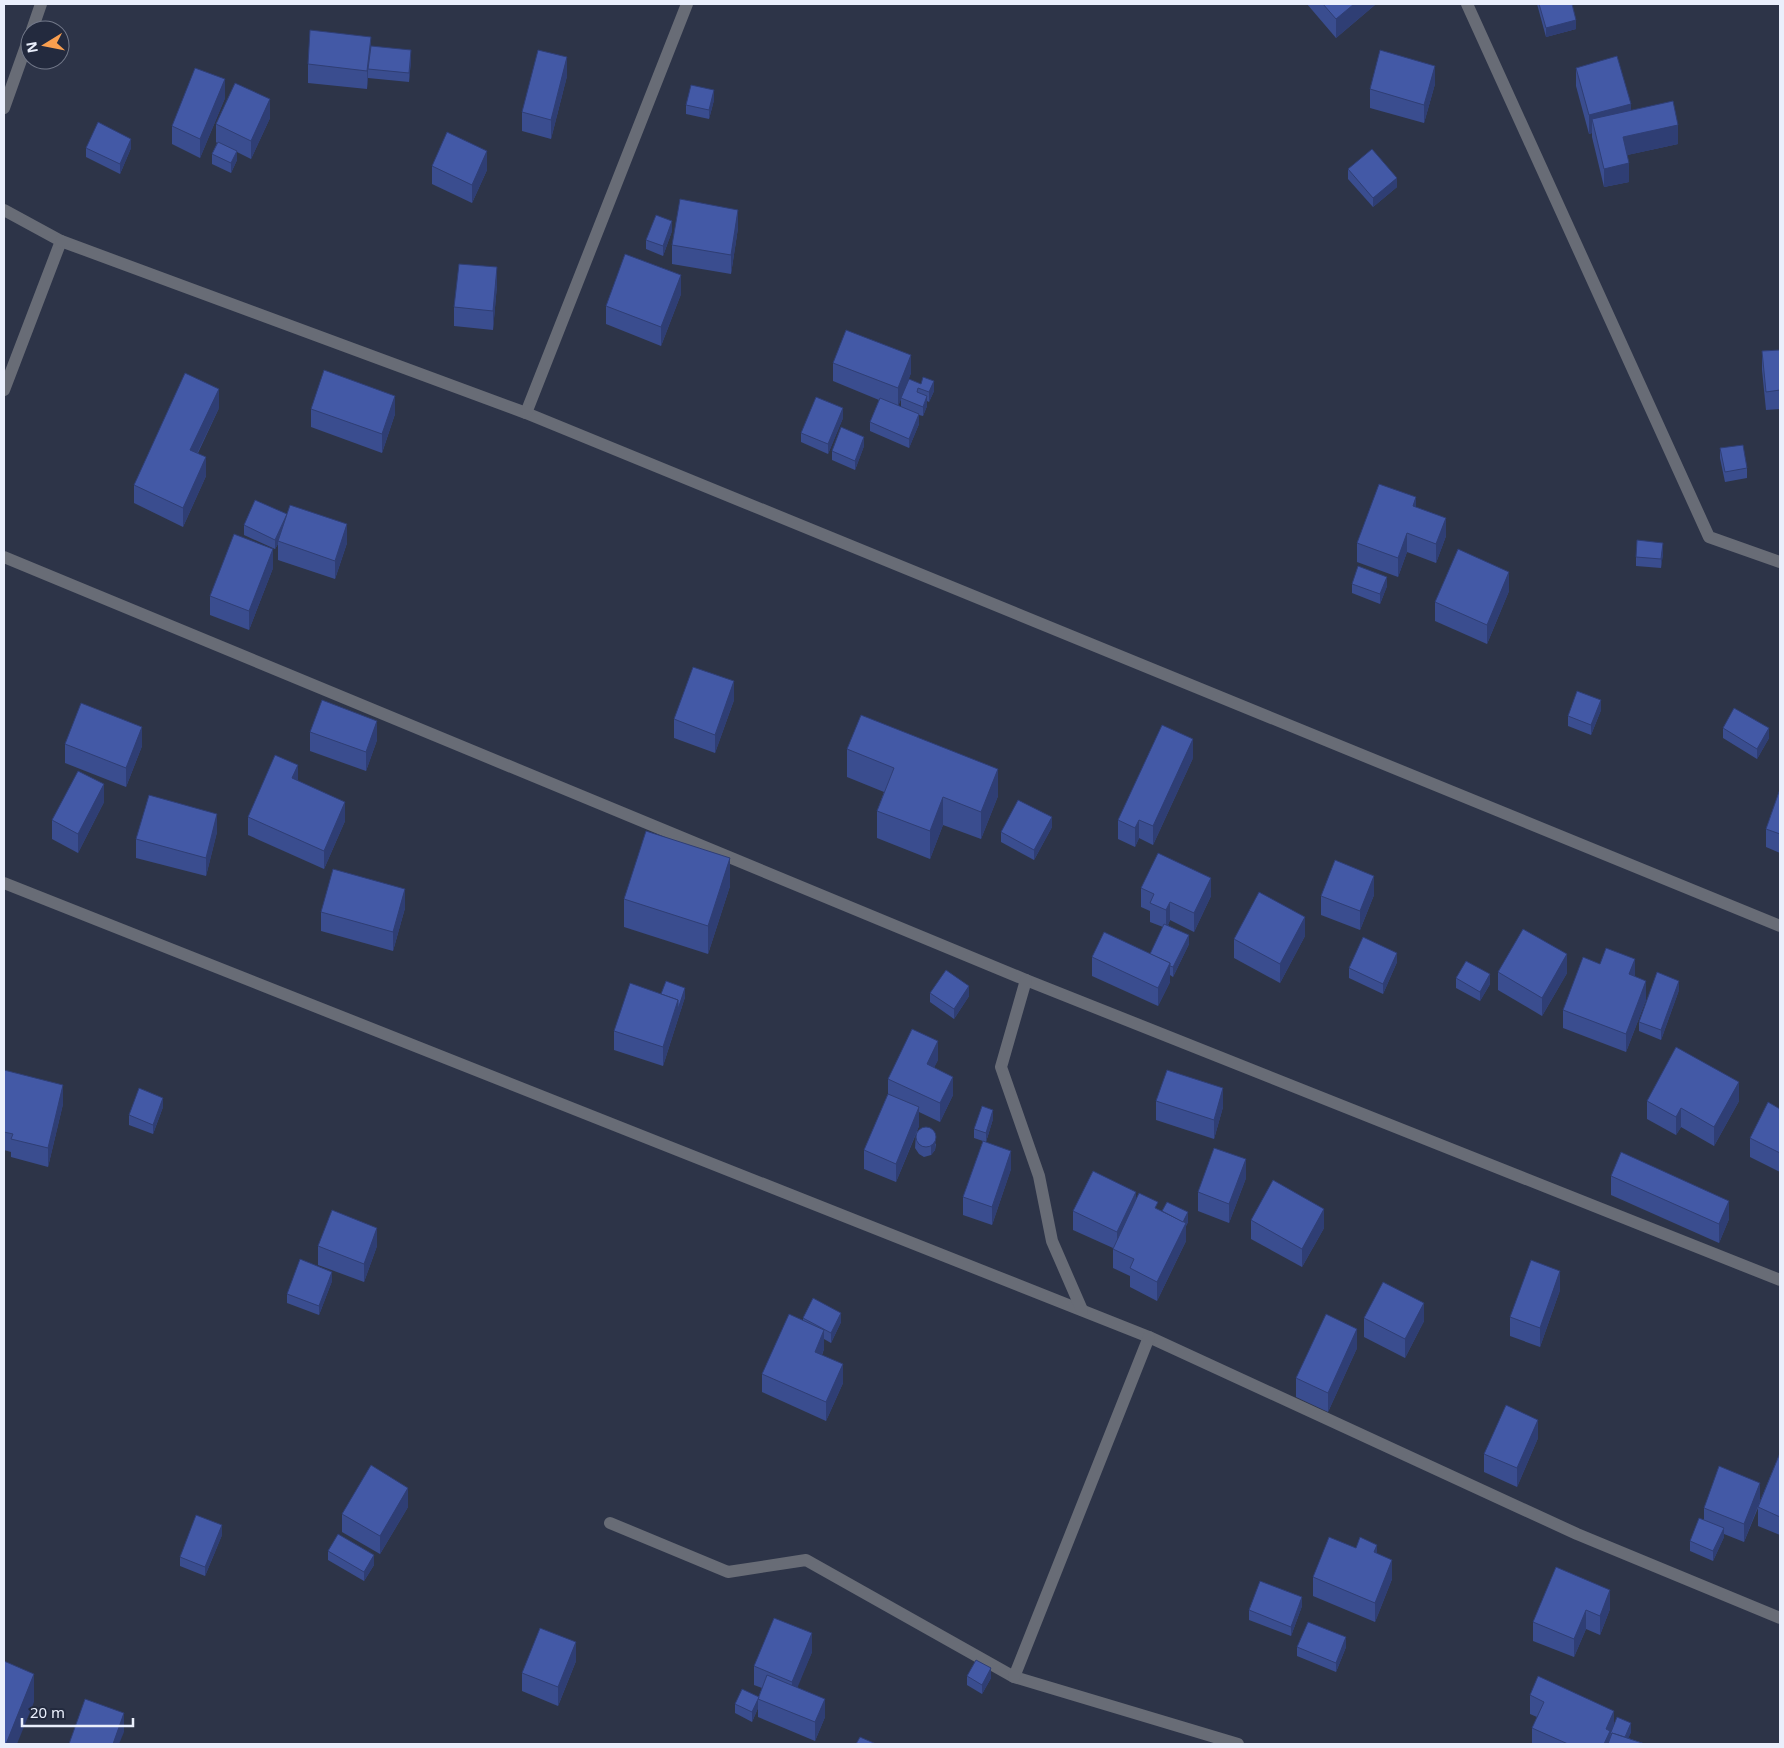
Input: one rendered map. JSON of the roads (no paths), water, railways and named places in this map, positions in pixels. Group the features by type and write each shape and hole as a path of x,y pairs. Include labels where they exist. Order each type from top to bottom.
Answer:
{"street":[{"path":"35,20 41,4"},
{"path":"526,413 687,4"},
{"path":"1467,4 1709,537 1780,562"},
{"path":"4,108 20,63"},
{"path":"4,210 61,241 526,413 1780,926"},
{"path":"4,390 61,241"},
{"path":"4,557 1026,980 1780,1280"},
{"path":"4,884 1149,1337 1577,1534 1780,1618"},
{"path":"1026,980 1001,1067 1039,1176 1052,1241 1082,1310"},
{"path":"1014,1677 1149,1337"},
{"path":"610,1523 728,1572 806,1560 1014,1677 1238,1744"}]}
